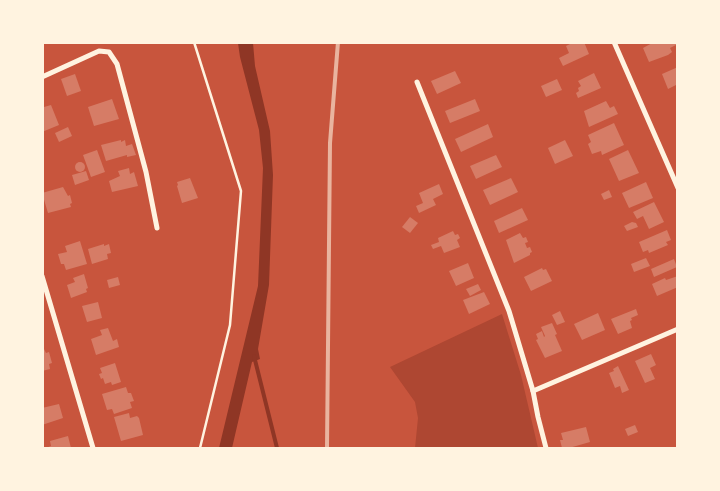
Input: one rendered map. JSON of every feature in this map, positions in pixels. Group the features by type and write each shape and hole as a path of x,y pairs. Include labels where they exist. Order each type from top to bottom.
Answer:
{"street":[{"path":"614,42 678,188"},
{"path":"42,77 99,51 109,52 117,64 146,172 157,228"},
{"path":"417,82 509,311 533,391 546,448"},
{"path":"42,276 93,448"},
{"path":"533,391 678,329"}],"path":[{"path":"194,42 241,191 230,325 200,448"}],"shaded area":[{"path":"238,43 253,43 255,66 270,131 273,175 269,285 258,349 260,359 252,362 232,448 219,448 258,286 263,168 259,130"},
{"path":"502,314 521,375 538,448 415,448 418,418 415,402 390,367"}],"building":[{"path":"574,42 580,44 584,42 589,54 563,66 559,58 569,53 566,46"},
{"path":"654,42 678,42 678,44 670,48 672,52 668,55 649,62 643,48"},
{"path":"678,67 678,84 668,89 662,74"},
{"path":"455,71 461,83 437,94 431,81"},
{"path":"594,73 601,88 578,98 576,93 581,86 578,81"},
{"path":"75,74 81,91 67,96 61,79"},
{"path":"557,79 562,90 546,97 541,86"},
{"path":"112,99 119,119 94,126 88,107"},
{"path":"475,99 480,111 450,123 445,111"},
{"path":"606,101 610,108 614,106 618,114 589,127 584,111"},
{"path":"42,103 44,107 51,105 59,125 42,132"},
{"path":"614,123 624,145 602,155 601,151 592,154 588,144 591,142 588,135"},
{"path":"488,124 493,137 461,152 455,139"},
{"path":"68,127 72,136 59,142 55,133"},
{"path":"121,140 121,142 125,140 126,146 132,144 136,155 127,157 127,155 106,161 101,145"},
{"path":"565,140 573,156 555,164 548,148"},
{"path":"97,150 105,172 91,177 83,155"},
{"path":"628,150 639,173 619,181 609,159"},
{"path":"496,155 502,167 476,179 470,166"},
{"path":"78,162 82,162 85,167 84,171 78,172 75,169 75,165"},
{"path":"129,168 130,174 134,172 138,186 112,192 109,181 120,176 118,171"},
{"path":"86,171 89,180 75,185 72,175"},
{"path":"190,178 198,198 182,203 177,182"},
{"path":"511,178 518,192 490,205 483,190"},
{"path":"646,182 653,198 629,208 622,193"},
{"path":"439,184 443,194 433,199 436,205 419,213 416,206 423,203 419,193"},
{"path":"63,187 68,196 70,195 71,207 48,213 42,193"},
{"path":"609,190 612,197 604,200 601,194"},
{"path":"654,202 664,222 649,229 643,216 637,219 633,212"},
{"path":"522,208 528,220 499,233 494,221"},
{"path":"410,217 418,223 410,233 402,227"},
{"path":"632,222 636,223 638,227 627,231 624,226"},
{"path":"667,230 671,240 666,242 668,245 649,253 648,250 643,252 639,242"},
{"path":"453,231 460,238 457,240 460,247 444,253 441,246 433,249 431,245 439,242 438,238"},
{"path":"520,233 523,238 526,237 528,242 525,243 527,248 530,247 532,252 530,255 514,263 506,240"},
{"path":"80,241 87,264 66,270 64,264 61,264 58,254 67,252 65,246"},
{"path":"104,244 104,246 109,244 111,253 107,254 108,259 92,264 88,249"},
{"path":"646,258 650,266 634,272 631,264"},
{"path":"674,259 677,267 654,277 651,269"},
{"path":"468,263 474,278 456,286 449,271"},
{"path":"542,268 543,270 546,269 552,281 531,291 524,277"},
{"path":"84,274 88,288 86,289 87,292 71,298 67,285 75,282 73,278"},
{"path":"678,276 678,287 657,296 652,284 665,278 666,280"},
{"path":"118,277 120,285 109,288 107,280"},
{"path":"478,284 481,290 470,296 466,289"},
{"path":"484,292 490,304 469,314 463,300"},
{"path":"98,302 102,318 87,322 82,306"},
{"path":"636,309 638,315 631,318 632,320 630,321 632,328 618,334 611,319"},
{"path":"560,311 565,322 557,325 552,315"},
{"path":"598,313 605,330 582,340 574,324"},
{"path":"552,323 562,351 545,358 536,340 538,339 536,334 542,331 544,337 541,327"},
{"path":"108,328 113,341 117,339 119,347 96,355 91,339 102,335 100,330"},
{"path":"42,345 46,353 49,352 52,363 49,364 50,369 42,371"},
{"path":"651,354 656,365 650,368 655,379 645,383 635,361"},
{"path":"115,363 121,382 112,385 111,382 105,384 99,374 102,373 100,368"},
{"path":"618,366 629,390 622,393 620,386 615,388 609,373"},
{"path":"126,387 134,401 130,402 132,408 114,414 112,409 107,410 102,394"},
{"path":"59,404 63,418 42,425 42,408"},
{"path":"129,413 130,418 137,416 139,418 143,435 121,441 114,417"},
{"path":"635,425 638,432 628,436 625,429"},
{"path":"586,427 590,442 562,448 560,440 563,440 561,433"},
{"path":"68,436 71,448 46,448 51,446 50,441"}],"waterway":[{"path":"254,356 277,448"}],"railway":[{"path":"327,448 330,143 338,42"}]}
